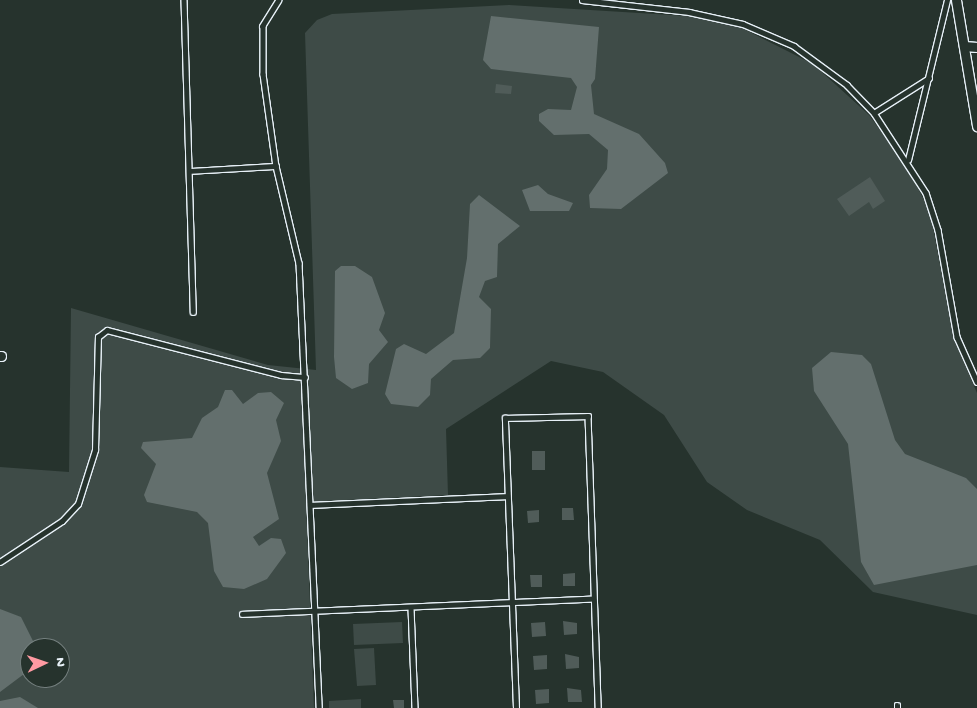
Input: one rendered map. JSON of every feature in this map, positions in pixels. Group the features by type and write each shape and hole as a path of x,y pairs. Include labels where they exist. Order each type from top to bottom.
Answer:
{"street":[{"path":"956,0 977,126"},
{"path":"964,46 977,47"}],"lane":[{"path":"184,0 193,312"},
{"path":"279,0 268,12 262,43 276,166 299,263 311,505 318,708"},
{"path":"582,0 708,15 770,34 817,60 874,113 908,160 933,208 957,337 977,382"},
{"path":"908,160 948,0"},
{"path":"874,113 929,78"},
{"path":"189,171 276,166"},
{"path":"0,562 62,521 78,504 95,450 96,352 98,337 107,330 281,375 305,376"},
{"path":"516,708 505,418 588,416 592,599 598,708"},
{"path":"311,505 507,496"},
{"path":"242,614 592,599"},
{"path":"411,608 415,708"}],"shaded area":[{"path":"509,5 688,16 742,28 813,64 869,115 905,164 930,211 954,339 977,393 977,615 873,592 820,540 747,510 707,482 664,415 603,372 551,361 446,429 448,495 306,502 314,708 0,708 0,467 69,472 71,308 268,365 316,370 305,33 317,20 332,14"},
{"path":"491,16 599,27 595,79 591,85 594,114 639,134 665,163 668,173 621,209 590,208 589,195 607,169 608,150 589,134 554,135 539,121 539,114 548,109 571,110 577,87 571,78 491,69 483,60"},
{"path":"538,185 548,194 573,203 569,211 530,211 522,190"},
{"path":"479,195 520,226 498,244 497,277 485,281 479,297 491,309 490,348 480,358 453,360 431,379 430,395 418,407 391,404 385,394 396,349 404,344 426,354 454,333 467,258 470,204"},
{"path":"341,266 355,266 372,277 385,313 379,330 388,342 369,364 368,383 352,389 336,378 334,357 335,271"},
{"path":"831,352 862,355 871,364 895,440 905,454 966,478 977,489 977,565 874,585 861,562 848,444 814,391 812,368"},
{"path":"225,390 232,390 243,404 258,393 271,392 284,403 276,420 281,441 267,473 279,519 253,537 259,546 271,538 281,539 286,553 267,579 244,589 223,587 214,571 208,523 197,512 147,502 144,495 156,464 141,448 143,442 192,438 202,418 218,407"},
{"path":"0,609 21,617 32,638 20,638 20,677 0,692"},
{"path":"402,622 403,643 354,645 353,624"},
{"path":"374,648 376,685 357,686 354,649"},
{"path":"20,697 38,708 0,708 0,701"},
{"path":"361,699 361,708 329,708 329,701"}],"building":[{"path":"496,84 512,86 511,94 495,93"},
{"path":"870,177 885,201 873,209 869,202 849,216 837,199"},
{"path":"532,451 545,451 545,470 532,470"},
{"path":"562,508 573,508 574,520 562,520"},
{"path":"539,510 539,522 528,523 527,511"},
{"path":"575,573 575,586 563,586 563,574"},
{"path":"530,575 542,575 542,587 531,587"},
{"path":"563,621 577,623 577,634 564,635"},
{"path":"545,622 546,636 532,637 531,623"},
{"path":"565,654 579,657 579,668 566,669"},
{"path":"547,655 547,669 534,670 533,656"},
{"path":"567,688 581,690 582,702 568,702"},
{"path":"549,689 549,703 536,704 535,690"},
{"path":"393,700 404,700 404,708 394,708"}]}
